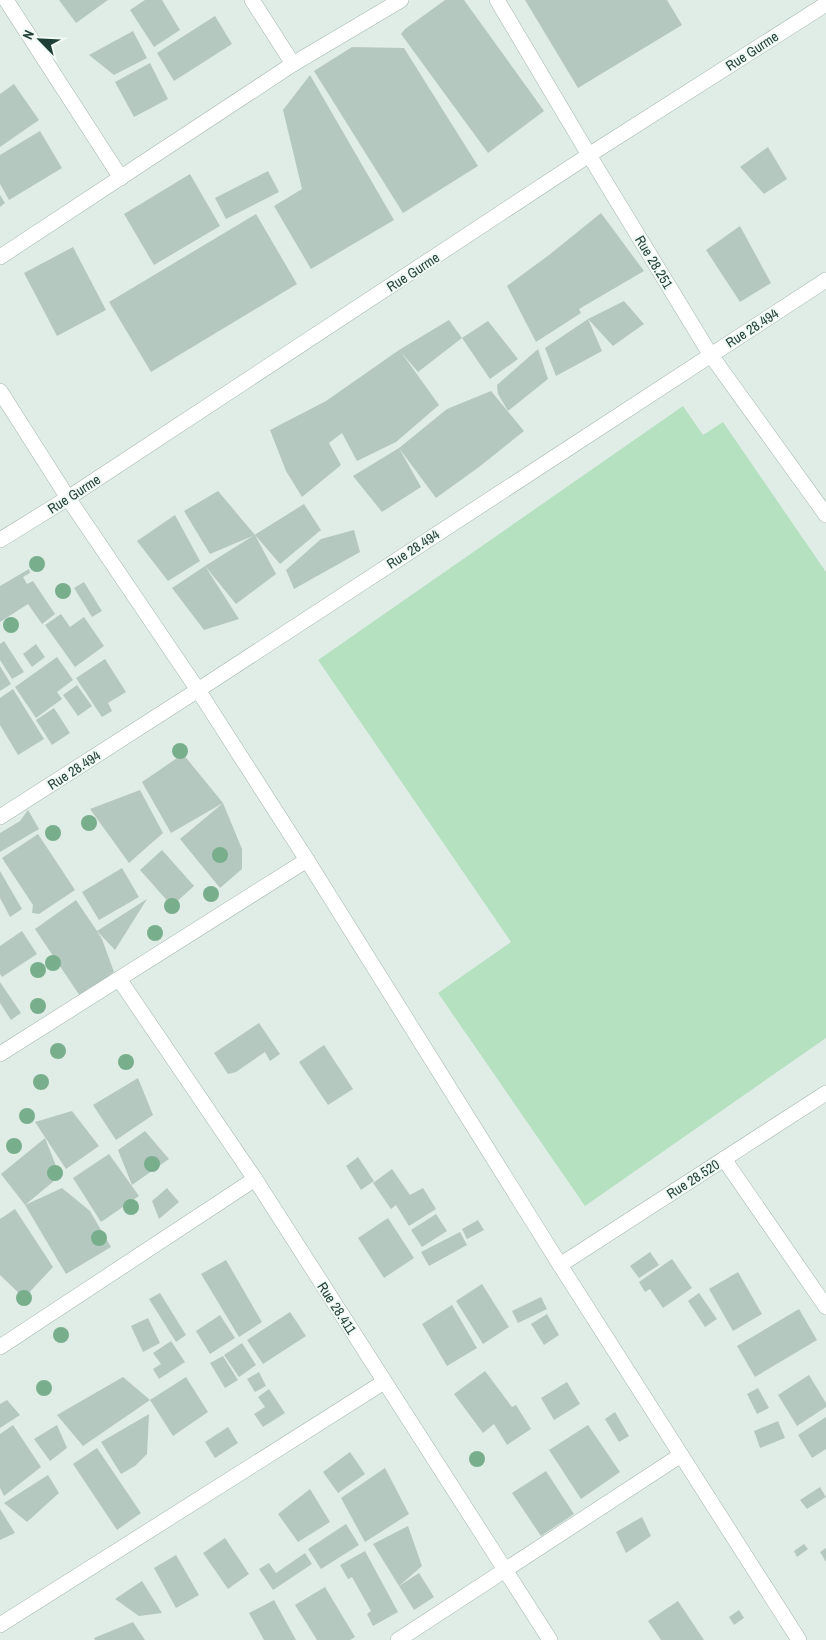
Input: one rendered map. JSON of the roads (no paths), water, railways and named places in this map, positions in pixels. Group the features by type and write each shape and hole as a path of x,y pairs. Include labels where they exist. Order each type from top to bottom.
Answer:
{"street":[{"path":"6,0 121,178"},
{"path":"252,0 293,64"},
{"path":"0,257 293,64 400,0"},
{"name":"Rue 28.251","path":"497,0 589,156 710,354 826,516"},
{"name":"Rue Gurme","path":"0,540 68,498 589,156 826,4"},
{"name":"Rue 28.494","path":"0,818 826,280"},
{"path":"0,390 68,498 198,690 307,860 560,1265 799,1640"},
{"path":"0,1054 307,860"},
{"name":"Rue 28.411","path":"119,979 255,1179 550,1640"},
{"name":"Rue 28.520","path":"560,1265 826,1093"},
{"path":"724,1159 826,1306"},
{"path":"0,1347 255,1179"},
{"path":"0,1625 384,1382"},
{"path":"398,1640 681,1455"}]}
